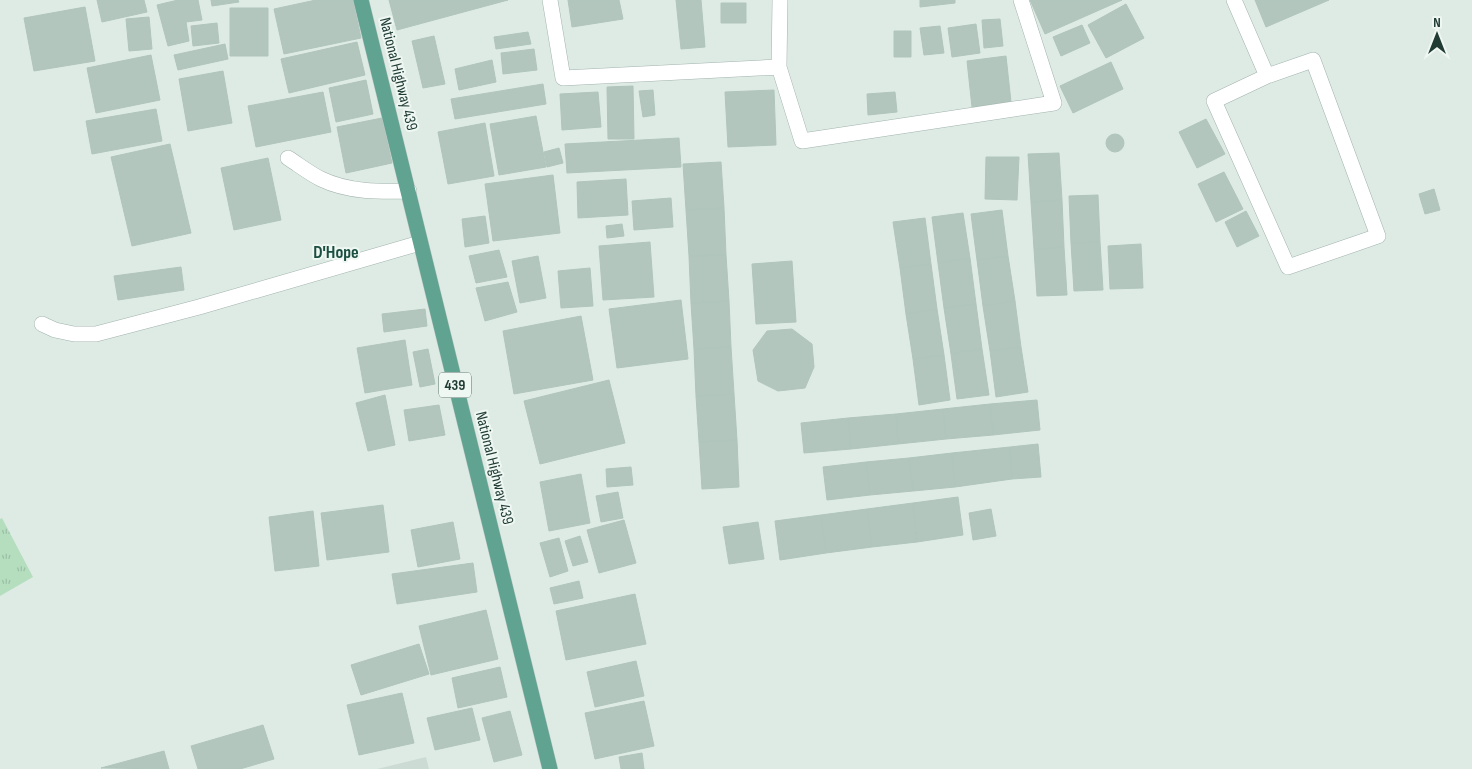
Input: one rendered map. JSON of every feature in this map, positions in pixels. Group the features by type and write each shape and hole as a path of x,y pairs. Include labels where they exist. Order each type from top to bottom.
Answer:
{"main road":[{"name":"National Highway 439","path":"361,0 550,769"}],"street":[{"path":"550,0 563,78 779,67"},
{"path":"780,0 779,67 802,141 1054,103 1021,0"},
{"path":"1234,0 1267,76"},
{"path":"1313,60 1378,236 1288,267 1214,101 1267,76 1313,60"},
{"path":"288,158 320,178 345,188 383,192 408,191"},
{"path":"42,324 55,330 74,334 96,334 199,308 420,243"}],"shaded area":[{"path":"426,757 429,769 377,769"}],"green space":[{"path":"2,518 33,577 0,596 0,519"}],"building":[{"path":"97,0 144,0 147,12 102,22"},
{"path":"178,0 198,0 202,20 186,22 189,41 168,46 157,5"},
{"path":"211,0 238,0 239,2 212,6"},
{"path":"316,0 353,0 361,38 284,54 274,9"},
{"path":"389,0 508,0 397,30"},
{"path":"568,0 619,0 623,19 572,27"},
{"path":"676,0 701,0 705,47 681,49"},
{"path":"920,0 955,0 955,3 920,7"},
{"path":"1030,0 1122,0 1045,34"},
{"path":"1255,0 1329,0 1266,27"},
{"path":"721,3 746,3 746,23 721,23"},
{"path":"1126,4 1144,38 1106,58 1088,25"},
{"path":"85,7 95,61 34,71 24,18"},
{"path":"230,8 268,8 268,56 230,56"},
{"path":"149,17 152,49 129,51 126,19"},
{"path":"1000,19 1003,46 984,48 982,20"},
{"path":"217,23 219,43 193,46 191,26"},
{"path":"976,24 980,53 952,57 948,28"},
{"path":"1082,25 1090,43 1061,56 1053,37"},
{"path":"940,26 944,53 924,55 920,28"},
{"path":"894,31 911,31 911,57 894,57"},
{"path":"528,32 531,44 496,49 494,37"},
{"path":"434,36 445,84 423,88 412,41"},
{"path":"357,42 365,75 289,93 281,59"},
{"path":"225,44 228,59 178,70 174,55"},
{"path":"534,49 537,70 503,74 501,53"},
{"path":"151,55 160,100 96,113 87,68"},
{"path":"1006,56 1011,102 972,107 967,61"},
{"path":"492,60 496,82 459,90 455,69"},
{"path":"1111,62 1123,89 1073,113 1060,86"},
{"path":"223,71 232,123 188,131 179,79"},
{"path":"366,80 373,114 336,122 329,88"},
{"path":"543,84 546,104 455,119 451,99"},
{"path":"633,86 634,139 608,139 607,87"},
{"path":"653,90 655,115 643,117 639,91"},
{"path":"774,90 776,145 728,147 725,92"},
{"path":"323,92 331,132 256,147 248,106"},
{"path":"598,92 601,127 562,130 560,94"},
{"path":"895,92 897,112 868,115 867,94"},
{"path":"156,109 162,141 92,154 86,121"},
{"path":"536,116 546,167 499,175 490,124"},
{"path":"382,118 392,163 346,173 337,127"},
{"path":"1206,119 1225,154 1197,168 1179,132"},
{"path":"485,123 494,176 448,184 438,132"},
{"path":"1111,134 1119,134 1124,139 1122,150 1111,152 1106,147 1106,139"},
{"path":"679,138 681,167 567,173 565,144"},
{"path":"170,144 191,233 132,246 111,157"},
{"path":"559,148 563,163 547,167 544,152"},
{"path":"1059,153 1062,200 1031,202 1028,154"},
{"path":"986,157 1019,157 1017,200 985,199"},
{"path":"268,158 281,220 234,230 221,168"},
{"path":"721,162 724,208 686,210 683,164"},
{"path":"1224,172 1243,209 1216,222 1198,184"},
{"path":"553,175 560,233 493,241 485,184"},
{"path":"626,179 628,215 578,218 577,182"},
{"path":"1434,189 1440,210 1425,214 1419,194"},
{"path":"1098,195 1100,242 1071,243 1069,196"},
{"path":"671,198 673,227 634,230 632,201"},
{"path":"1062,200 1064,247 1034,249 1031,202"},
{"path":"724,208 726,255 689,256 686,210"},
{"path":"1002,210 1008,256 977,260 971,214"},
{"path":"1246,211 1259,236 1237,247 1225,222"},
{"path":"963,213 970,258 938,263 932,217"},
{"path":"485,216 489,243 465,247 462,219"},
{"path":"925,218 931,264 900,268 893,222"},
{"path":"622,224 624,236 607,238 606,226"},
{"path":"650,242 654,297 603,300 599,246"},
{"path":"1100,242 1103,290 1074,291 1071,243"},
{"path":"1141,244 1143,288 1110,289 1108,246"},
{"path":"1064,247 1067,295 1037,296 1034,249"},
{"path":"499,250 507,277 476,283 469,256"},
{"path":"726,255 729,301 691,303 689,256"},
{"path":"538,256 546,298 520,303 512,261"},
{"path":"1008,256 1015,301 983,306 977,260"},
{"path":"970,258 976,304 944,308 938,263"},
{"path":"792,261 796,322 756,324 752,264"},
{"path":"931,264 937,309 906,314 900,268"},
{"path":"181,267 184,290 118,300 114,276"},
{"path":"590,268 593,306 561,308 558,271"},
{"path":"508,282 517,312 485,321 476,288"},
{"path":"681,300 688,359 617,368 609,309"},
{"path":"729,301 731,347 694,349 691,303"},
{"path":"1015,301 1021,347 990,351 983,306"},
{"path":"976,304 982,349 951,354 944,308"},
{"path":"425,309 427,326 384,332 382,314"},
{"path":"937,309 944,355 913,359 906,314"},
{"path":"581,316 593,380 514,394 503,331"},
{"path":"792,329 812,344 814,367 805,388 778,391 758,381 753,350 767,331"},
{"path":"405,340 412,385 365,393 357,348"},
{"path":"731,347 734,394 696,396 694,349"},
{"path":"1021,347 1028,392 996,397 990,351"},
{"path":"428,349 435,384 420,387 413,352"},
{"path":"982,349 989,395 957,399 951,354"},
{"path":"944,355 950,400 919,405 913,359"},
{"path":"609,380 625,443 540,464 524,401"},
{"path":"734,394 737,440 699,442 696,396"},
{"path":"385,395 395,445 368,451 356,403"},
{"path":"1037,400 1040,430 993,435 990,404"},
{"path":"990,404 993,435 946,439 943,409"},
{"path":"439,405 445,435 409,441 404,410"},
{"path":"943,409 946,439 898,444 896,414"},
{"path":"896,414 898,444 851,449 848,418"},
{"path":"848,418 851,449 804,453 801,423"},
{"path":"737,440 739,487 702,489 699,442"},
{"path":"1038,444 1041,477 1012,479 1010,447"},
{"path":"1010,447 1012,479 955,487 952,453"},
{"path":"952,453 955,487 913,491 909,458"},
{"path":"909,458 913,491 870,495 866,462"},
{"path":"866,462 870,495 827,500 823,467"},
{"path":"631,467 633,485 607,487 606,469"},
{"path":"581,474 590,523 549,531 540,482"},
{"path":"618,492 623,518 601,522 596,496"},
{"path":"958,497 963,535 917,542 913,503"},
{"path":"913,503 917,542 872,547 867,509"},
{"path":"383,505 389,552 327,560 321,513"},
{"path":"867,509 872,547 826,553 821,515"},
{"path":"991,509 996,536 973,540 969,513"},
{"path":"313,511 319,566 275,571 269,517"},
{"path":"821,515 826,553 780,560 775,521"},
{"path":"624,520 636,563 599,573 587,530"},
{"path":"453,522 460,559 418,567 411,530"},
{"path":"758,522 764,559 729,564 723,527"},
{"path":"580,536 588,562 573,566 565,541"},
{"path":"559,538 568,571 550,577 540,543"},
{"path":"473,563 477,592 397,604 392,574"},
{"path":"579,581 583,598 554,604 550,588"},
{"path":"635,594 646,644 566,660 556,611"},
{"path":"486,610 498,659 431,675 419,626"},
{"path":"419,644 429,674 361,695 351,665"},
{"path":"636,661 644,696 595,707 587,672"},
{"path":"500,667 507,697 458,708 452,678"},
{"path":"402,693 414,743 359,755 347,705"},
{"path":"644,701 654,746 595,759 585,713"},
{"path":"472,708 480,740 435,750 427,718"},
{"path":"510,711 522,755 494,762 482,718"},
{"path":"263,725 274,759 240,769 198,769 191,746"},
{"path":"164,751 169,769 101,768"},
{"path":"642,753 644,769 621,769 619,757"}],"district":[{"name":"D'Hope","path":"336,252"}]}
